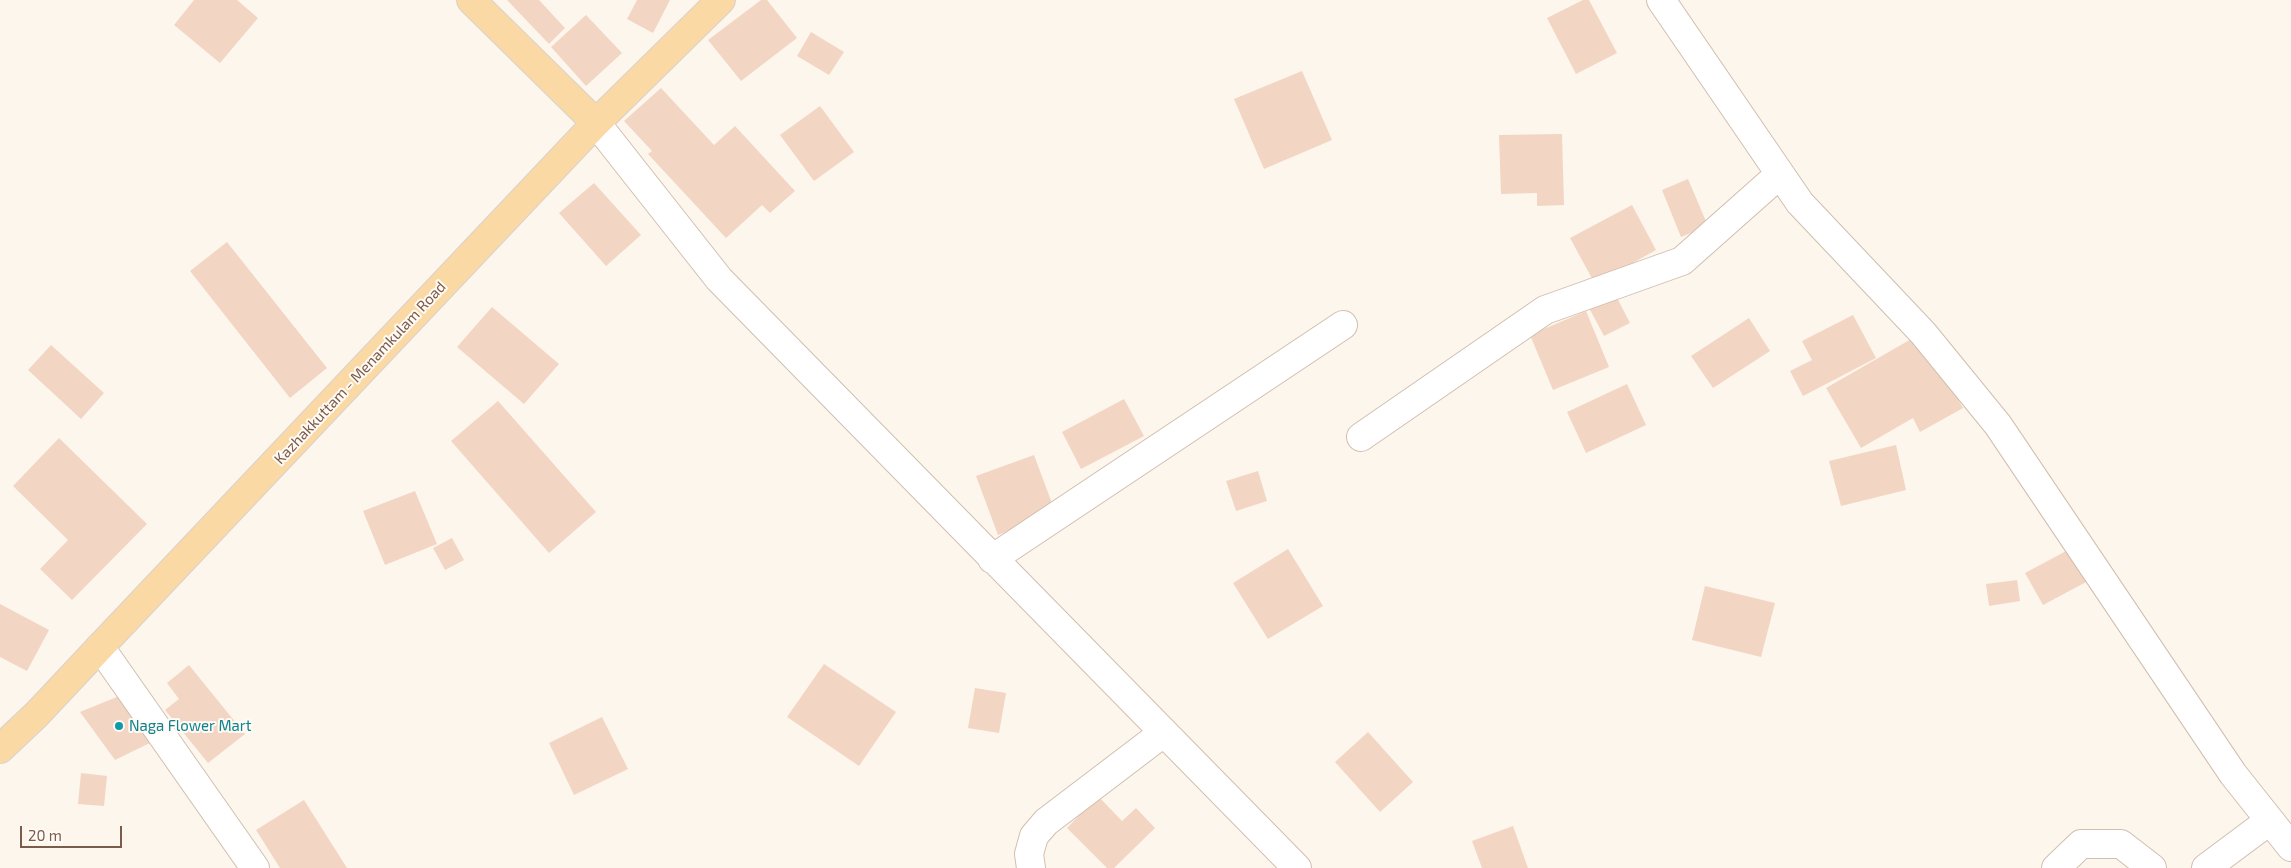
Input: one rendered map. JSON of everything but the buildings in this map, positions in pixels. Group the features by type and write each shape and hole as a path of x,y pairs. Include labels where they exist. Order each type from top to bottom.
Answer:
{"main road":[{"path":"471,0 596,124"},
{"name":"Kazhakkuttam - Menamkulam Road","path":"0,749 37,714 596,124 721,0"}],"street":[{"path":"1661,0 1800,203 1923,333 1998,425 2233,774 2291,847"},
{"path":"596,124 719,279 1297,868"},
{"path":"1362,437 1545,310 1682,261 1780,174"},
{"path":"992,559 1343,325"},
{"path":"100,647 255,868"},
{"path":"1031,868 1029,854 1034,836 1046,822 1163,733"},
{"path":"2206,868 2270,821"},
{"path":"2056,868 2081,844 2121,844 2152,868"}],"place":[{"name":"Naga Flower Mart","path":"119,726"}]}
